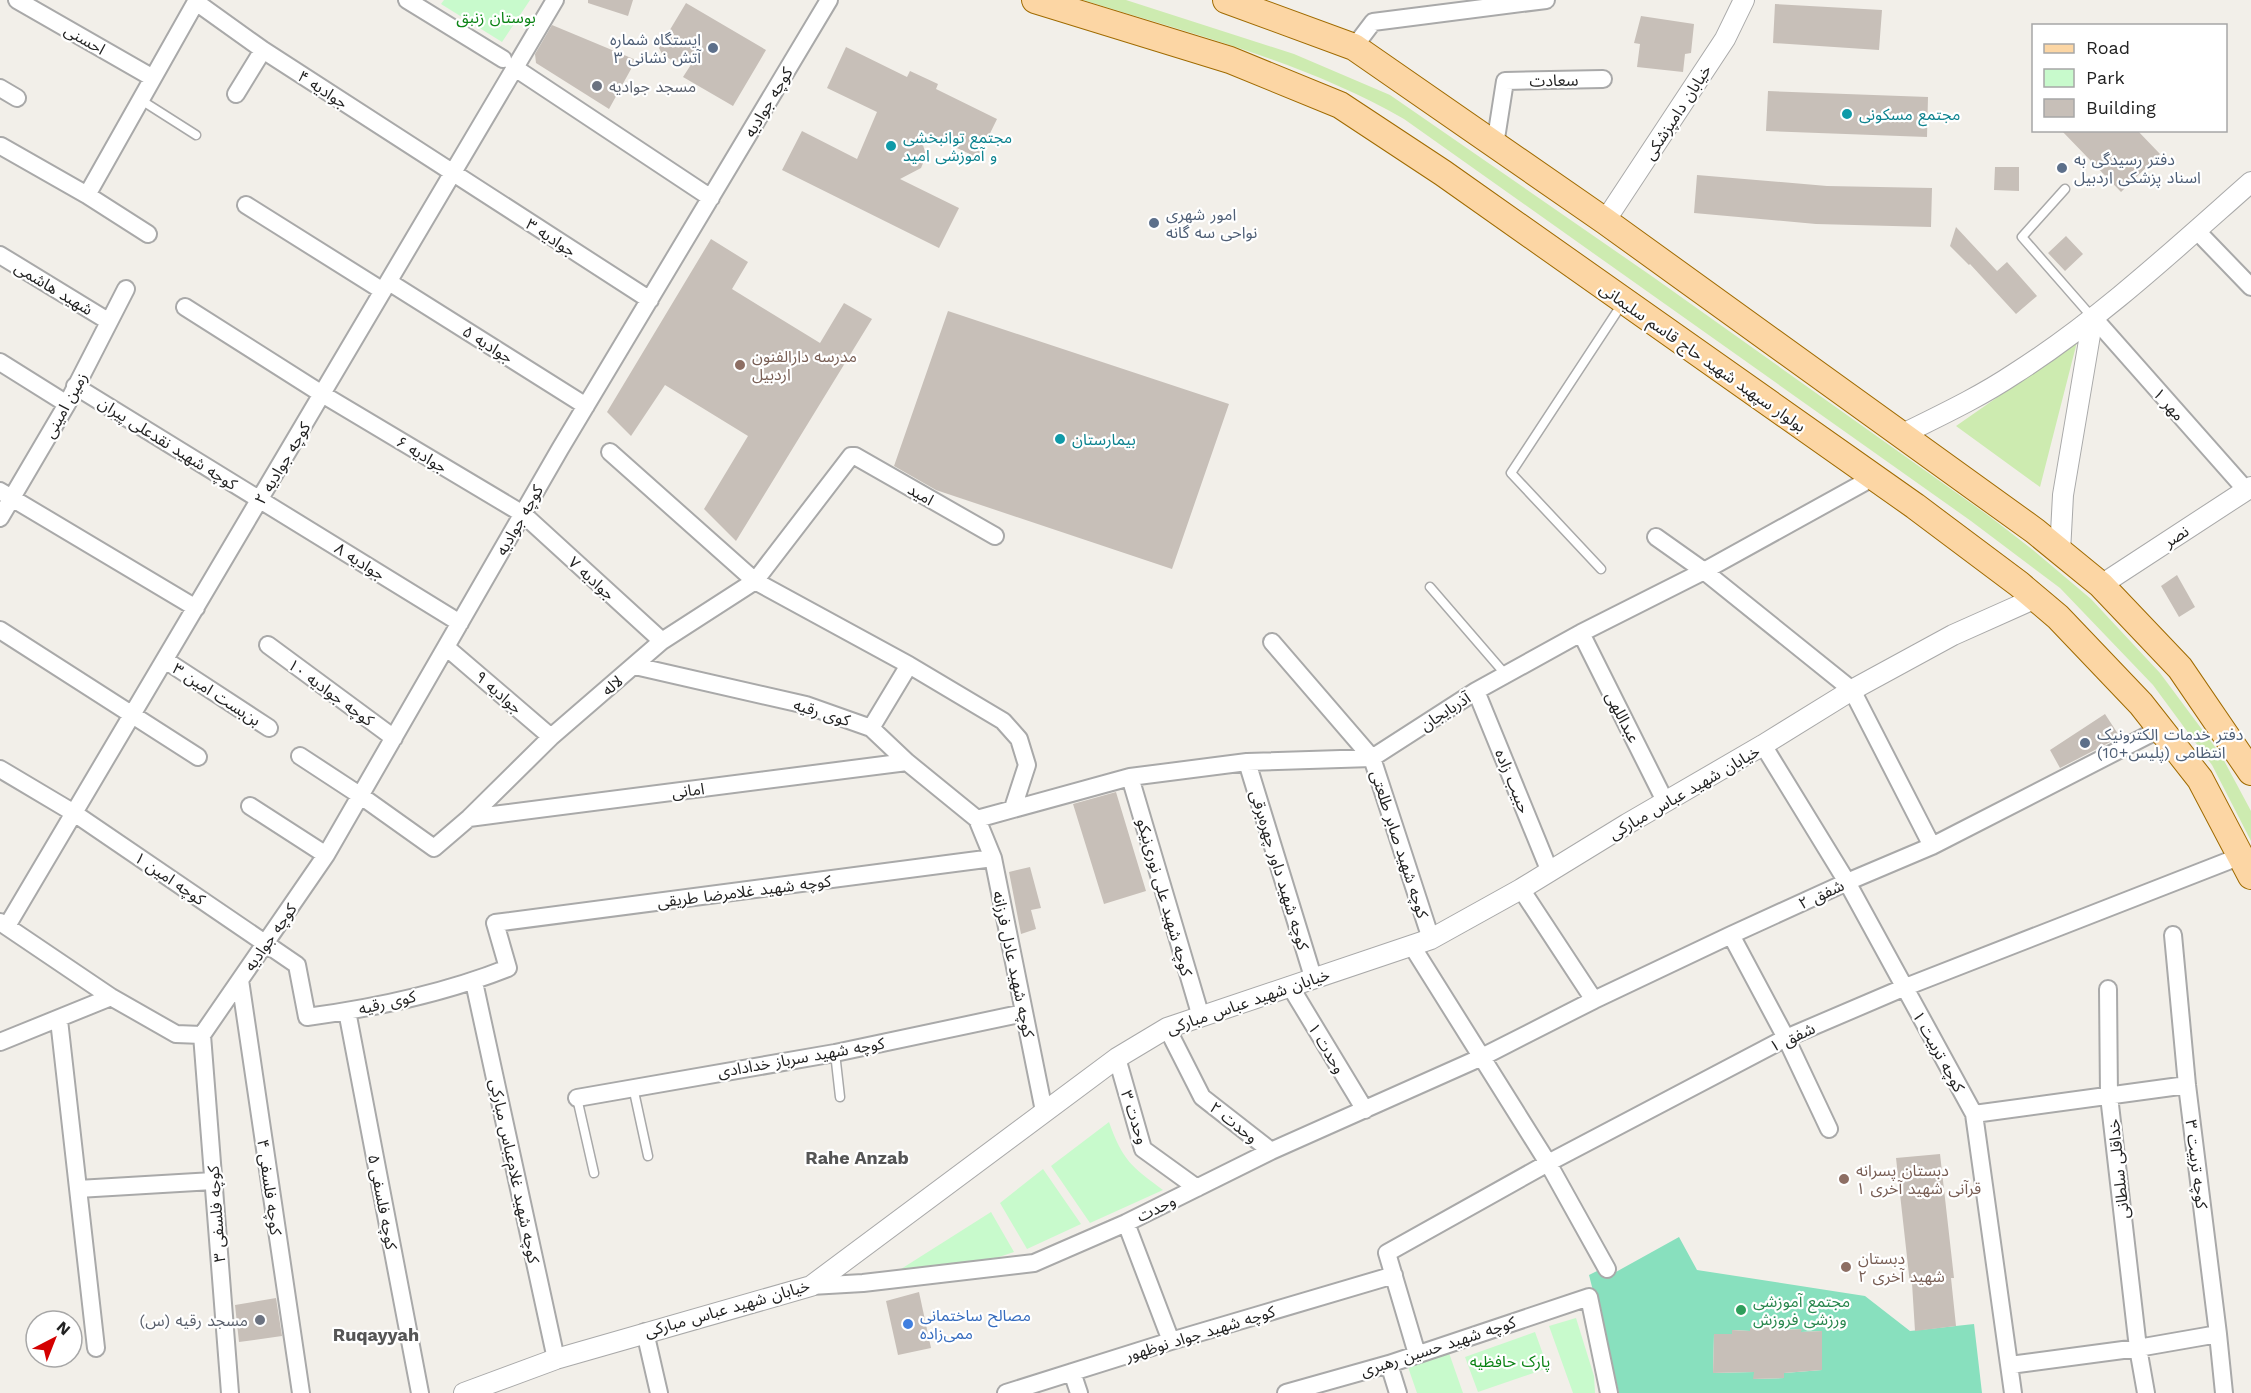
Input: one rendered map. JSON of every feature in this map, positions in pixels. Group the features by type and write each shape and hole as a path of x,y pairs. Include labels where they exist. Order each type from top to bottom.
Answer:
{"main road":[{"name":"بولوار سپهبد شهید حاج قاسم سلیمانی","path":"1035,0 1230,60 1340,105 1443,173 1874,477 2036,598 2096,656 2141,704 2200,779 2246,866"},
{"path":"1226,0 1354,47 1605,221 2060,552 2101,585 2180,668 2251,772"}],"street":[{"name":"احسنی","path":"17,0 153,78"},
{"path":"407,0 509,64 711,198"},
{"name":"کوچه جوادیه ۲","path":"4,924 75,813 453,173 509,64 555,0"},
{"name":"کوچه جوادیه","path":"202,1035 326,855 586,406 829,0"},
{"path":"1354,47 1373,22 1483,4 1546,0"},
{"name":"خیابان دامپزشکی","path":"1605,221 1725,39 1744,0"},
{"path":"87,195 196,1"},
{"name":"جوادیه ۴","path":"196,1 263,50 453,173"},
{"path":"236,94 263,50"},
{"name":"سعادت","path":"1495,145 1505,81 1603,79"},
{"path":"0,88 17,98"},
{"path":"1,146 87,195 148,234"},
{"name":"جوادیه ۳","path":"453,173 650,300"},
{"path":"1901,435 1969,401 2014,374 2093,317 2251,182"},
{"name":"جوادیه ۵","path":"246,205 586,406"},
{"path":"2196,230 2251,287"},
{"name":"شهید هاشمی","path":"0,255 108,321"},
{"name":"زمین امینی","path":"0,518 6,494 67,404 126,289"},
{"name":"جوادیه ۶","path":"185,307 322,394 523,514"},
{"path":"2060,552 2063,495 2093,317"},
{"name":"مهر ۱","path":"2093,317 2248,488"},
{"path":"0,362 67,404"},
{"name":"کوچه شهید نقدعلی پیران","path":"75,386 260,500"},
{"path":"610,452 755,581 909,665 1003,721 1019,739 1027,765 1013,808"},
{"name":"امید","path":"848,458 855,456 994,536"},
{"name":"لاله","path":"361,796 434,848 469,818 551,737 662,641 755,581 848,458"},
{"name":"آذربایجان","path":"1372,758 1476,691 1581,633 1704,571 1874,477"},
{"name":"نصر","path":"2101,585 2248,488"},
{"path":"6,494 196,608"},
{"name":"جوادیه ۸","path":"260,500 460,623"},
{"name":"جوادیه ۷","path":"523,514 662,641"},
{"path":"1656,537 1704,571 1852,690 1932,846"},
{"name":"خیابان شهید عباس مبارکی","path":"464,1393 556,1359 811,1286 1117,1058 1167,1028 1421,942 1521,889 1852,690 1953,635 2036,598"},
{"path":"0,630 198,757"},
{"name":"عبداللهی","path":"1581,633 1665,801"},
{"name":"کوچه شهید صابر طلعتی","path":"1272,642 1372,758 1421,942"},
{"name":"کوچه جوادیه ۱۰","path":"268,645 394,738"},
{"name":"جوادیه ۹","path":"446,647 551,737"},
{"name":"بن‌بست امین ۳","path":"165,660 269,728"},
{"path":"871,728 909,665"},
{"name":"کوی رقیه","path":"635,666 806,705 871,728 907,762 977,819"},
{"name":"حبیب زاده","path":"1476,691 1550,872"},
{"name":"شفق ۲","path":"1482,1057 1594,1000 1731,935 1932,846 2160,729"},
{"name":"کوچه تربیت ۱","path":"1763,745 1847,882 1974,1114 2013,1393"},
{"path":"300,756 361,796"},
{"path":"977,819 1130,777 1247,762 1372,758"},
{"name":"امانی","path":"469,818 907,762"},
{"name":"کوچه شهید داور چهره‌برقی","path":"1247,762 1313,977"},
{"name":"کوچه امین ۱","path":"0,769 75,813 265,944"},
{"name":"کوچه شهید علی نوری‌نیکو","path":"1130,777 1201,1017"},
{"path":"250,806 326,855"},
{"name":"کوچه شهید عادل فرزانه","path":"977,819 993,858 1044,1111"},
{"name":"کوچه شهید غلامرضا طریقی","path":"495,923 993,858"},
{"name":"شفق ۱","path":"1394,1275 1387,1253 1548,1162 1786,1038 1903,988 2246,866"},
{"path":"1521,889 1594,1000"},
{"name":"کوی رقیه","path":"265,944 297,965 306,1017 347,1011 474,982 508,968 495,923"},
{"path":"4,924 111,997 176,1034 202,1035"},
{"path":"1731,935 1786,1038 1829,1129"},
{"name":"کوچه تربیت ۳","path":"2173,935 2187,1085 2224,1393"},
{"path":"1421,942 1482,1057 1548,1162 1606,1269"},
{"name":"کوچه فلسفی ۴","path":"240,980 301,1393"},
{"name":"کوچه شهید غلام‌عباس مبارکی","path":"474,982 556,1359"},
{"name":"وحدت ۱","path":"1290,986 1365,1110"},
{"name":"خداقلی سلطانی","path":"2108,989 2109,1096 2138,1348 2146,1393"},
{"path":"0,1042 111,997"},
{"name":"کوچه فلسفی ۵","path":"347,1011 420,1393"},
{"name":"کوچه شهید سرباز خدادادی","path":"577,1098 633,1086 835,1053 1024,1013"},
{"path":"59,1020 96,1347"},
{"name":"وحدت ۲","path":"1167,1028 1202,1097 1271,1151"},
{"name":"کوچه فلسفی ۳","path":"202,1035 230,1393"},
{"name":"وحدت","path":"811,1286 864,1283 1034,1263 1126,1223 1271,1151 1482,1057"},
{"name":"وحدت ۳","path":"1117,1058 1143,1149 1197,1188"},
{"path":"1974,1114 2187,1085"},
{"path":"78,1189 213,1180"},
{"path":"1126,1223 1171,1341"},
{"path":"1394,1275 1417,1354"},
{"name":"کوچه شهید جواد نوظهور","path":"1006,1393 1394,1275"},
{"name":"کوچه شهید حسین رهبری","path":"1286,1393 1389,1364 1589,1297 1609,1393"},
{"path":"645,1332 659,1393"},
{"path":"2010,1365 2138,1348 2218,1334"},
{"path":"1389,1364 1398,1393"},
{"path":"1072,1372 1079,1393"}],"lane":[{"path":"141,100 196,135"},
{"path":"2065,189 2022,237 2093,317"},
{"path":"1601,568 1511,473 1624,301"},
{"path":"1430,587 1506,675"},
{"path":"835,1053 840,1097"},
{"path":"633,1086 648,1156"},
{"path":"577,1098 594,1173"}],"green space":[{"name":"بوستان زنبق","path":"444,0 530,0 502,42 441,4"},
{"path":"1083,0 1126,0 1294,54 1390,95 1653,277 1989,516 2091,599 2160,673 2221,755 2251,811 2251,841 2212,765 2153,685 2060,588 1971,521 1404,119 1366,99 1288,65"},
{"path":"2077,342 2040,487 1956,426"},
{"path":"1109,1122 1129,1162 1163,1190 1090,1223 1051,1166"},
{"path":"1043,1169 1081,1224 1027,1249 1000,1203"},
{"path":"991,1212 1014,1252 990,1260 902,1271 901,1269"},
{"name":"مجتمع آموزشی ورزشی فروزش","path":"1679,1237 1697,1270 1865,1296 1910,1331 1974,1324 1982,1393 1619,1393 1589,1275 1599,1270 1605,1278","holes":["1773,1324 1773,1327 1781,1327 1781,1330 1801,1329 1801,1332 1821,1331 1822,1370 1784,1373 1784,1378 1754,1379 1754,1372 1713,1373 1714,1334 1732,1334 1732,1330 1750,1331 1750,1328 1758,1328 1758,1325"]},
{"name":"پارک حافظیه","path":"1576,1318 1594,1376 1595,1393 1573,1393 1549,1326"},
{"name":"پارک حافظیه","path":"1535,1332 1548,1368 1478,1392 1465,1357"},
{"name":"پارک حافظیه","path":"1449,1353 1463,1393 1417,1393 1408,1367"}],"building":[{"path":"588,0 633,0 628,16 588,3"},
{"path":"686,3 766,50 733,106 683,77 692,63 673,61 662,54 659,48"},
{"path":"1775,4 1882,10 1879,50 1773,43"},
{"path":"1641,16 1694,24 1691,53 1685,54 1683,72 1637,67 1640,44 1634,43"},
{"name":"مسجد جوادیه","path":"552,25 636,60 609,109 536,63 535,54"},
{"name":"مجتمع توانبخشی و آموزشی امید","path":"846,47 907,77 910,71 938,84 936,89 997,119 978,158 919,130 926,156 921,168 900,179 959,208 939,248 782,170 802,131 857,159 877,112 827,88"},
{"name":"مجتمع مسکونی","path":"1768,91 1928,97 1927,137 1766,131"},
{"path":"2063,132 2139,132 2160,154 2121,192"},
{"path":"1995,167 2019,167 2019,191 1994,190"},
{"path":"1697,175 1827,186 1932,188 1931,227 1816,224 1694,213"},
{"path":"1956,227 1997,271 2007,262 2037,296 2016,314 1970,264 1950,246"},
{"path":"2066,236 2083,254 2065,271 2048,253"},
{"name":"مدرسه دارالفنون اردبیل","path":"711,239 748,262 732,289 820,343 844,303 872,319 736,541 704,509 748,436 665,385 631,436 607,412"},
{"name":"بیمارستان","path":"948,311 1229,404 1172,569 936,490 894,466"},
{"path":"2177,575 2195,607 2179,617 2161,586"},
{"name":"دفتر خدمات الکترونیک انتظامی (پلیس+10)","path":"2105,714 2120,737 2060,768 2050,750"},
{"path":"1116,792 1146,891 1104,904 1073,804"},
{"path":"1030,867 1041,908 1031,910 1036,929 1021,934 1009,872"},
{"path":"1940,1154 1954,1278 1951,1278 1956,1326 1915,1331 1912,1283 1910,1284 1896,1158"},
{"name":"مصالح ساختمانی ممی‌زاده","path":"919,1292 931,1348 898,1355 886,1301"},
{"name":"مسجد رقیه (س)","path":"276,1298 282,1336 239,1342 235,1305"},
{"path":"1773,1324 1773,1327 1781,1327 1781,1330 1822,1331 1822,1370 1784,1373 1784,1378 1753,1379 1754,1372 1713,1373 1714,1334 1732,1334 1732,1330 1750,1331 1750,1328 1758,1328 1758,1325"}],"place":[{"name":"ایستگاه شماره ۳ آتش نشانی","path":"713,48"},
{"name":"مسجد جوادیه","path":"597,86"},
{"name":"مجتمع مسکونی","path":"1847,114"},
{"name":"مجتمع توانبخشی و آموزشی امید","path":"891,146"},
{"name":"دفتر رسیدگی به اسناد پزشکی اردبیل","path":"2062,168"},
{"name":"امور شهری نواحی سه گانه","path":"1154,223"},
{"name":"مدرسه دارالفنون اردبیل","path":"740,365"},
{"name":"بیمارستان","path":"1060,439"},
{"name":"دفتر خدمات الکترونیک انتظامی (پلیس+10)","path":"2085,743"},
{"name":"دبستان پسرانه قرآنی شهید آخری ۱","path":"1844,1179"},
{"name":"دبستان شهید آخری ۲","path":"1846,1267"},
{"name":"مجتمع آموزشی ورزشی فروزش","path":"1741,1310"},
{"name":"مسجد رقیه (س)","path":"260,1320"},
{"name":"مصالح ساختمانی ممی‌زاده","path":"908,1324"}],"district":[{"name":"Rahe Anzab","path":"857,1158"},
{"name":"Ruqayyah","path":"376,1335"}]}
